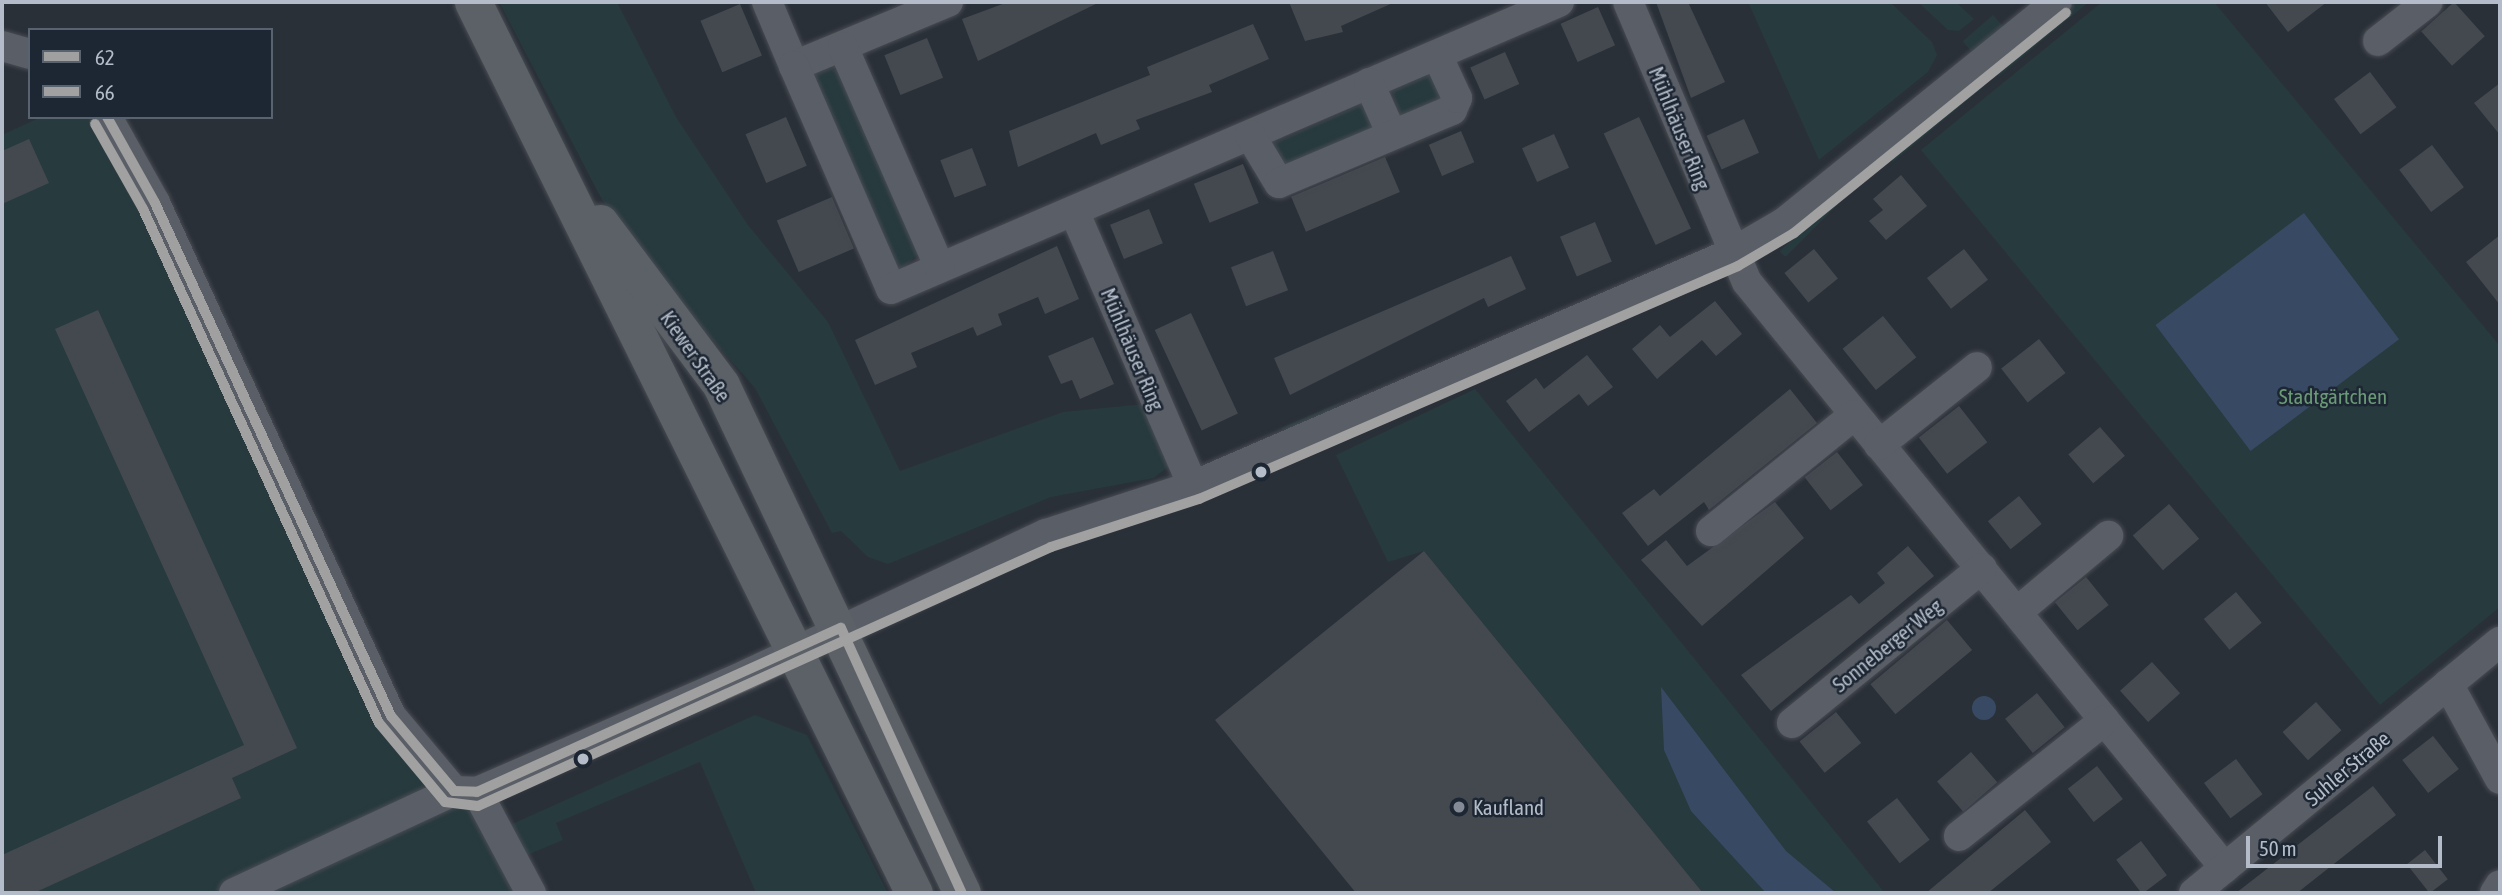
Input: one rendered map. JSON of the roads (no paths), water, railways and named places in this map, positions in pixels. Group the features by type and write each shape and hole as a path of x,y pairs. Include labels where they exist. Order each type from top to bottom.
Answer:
{"main road":[{"name":"Kiewer Straße","path":"473,2 523,101 555,176 797,649 914,893"},
{"name":"Kiewer Straße","path":"523,101 615,246 721,385 841,628 962,893"}],"street":[{"path":"767,2 891,289 1437,55 1547,4"},
{"path":"794,66 948,2"},
{"name":"Mühlhäuser Ring","path":"1628,2 1732,253"},
{"path":"234,893 797,649 1046,534 1193,486 1732,253 1785,222 2057,2"},
{"path":"2378,41 2428,2"},
{"path":"2,46 28,53"},
{"path":"842,47 940,268"},
{"path":"1250,135 1279,183 1452,110 1457,98 1437,55"},
{"path":"1369,83 1392,135"},
{"path":"108,119 155,203 391,716 465,791 531,893"},
{"name":"Mühlhäuser Ring","path":"1074,211 1193,486"},
{"path":"1732,253 1747,282 2105,720 2210,885"},
{"path":"1879,445 1977,367"},
{"path":"1712,531 1854,415"},
{"path":"2017,612 2108,536"},
{"name":"Sonneberger Weg","path":"1792,723 1982,568"},
{"name":"Suhler Straße","path":"2210,885 2500,642"},
{"path":"2448,684 2500,779"},
{"path":"1959,836 2105,720"},
{"path":"2495,893 2500,885"}],"water":[{"path":"2304,213 2399,339 2251,451 2155,325"},
{"path":"1661,687 1786,851 1836,893 1766,893 1691,811 1664,750"},
{"path":"1984,696 1992,700 1996,708 1992,716 1984,720 1976,716 1972,708 1976,700"}],"place":[{"name":"Kaufland","path":"1459,807"}],"park label":[{"name":"Stadtgärtchen","path":"2333,396"}]}
